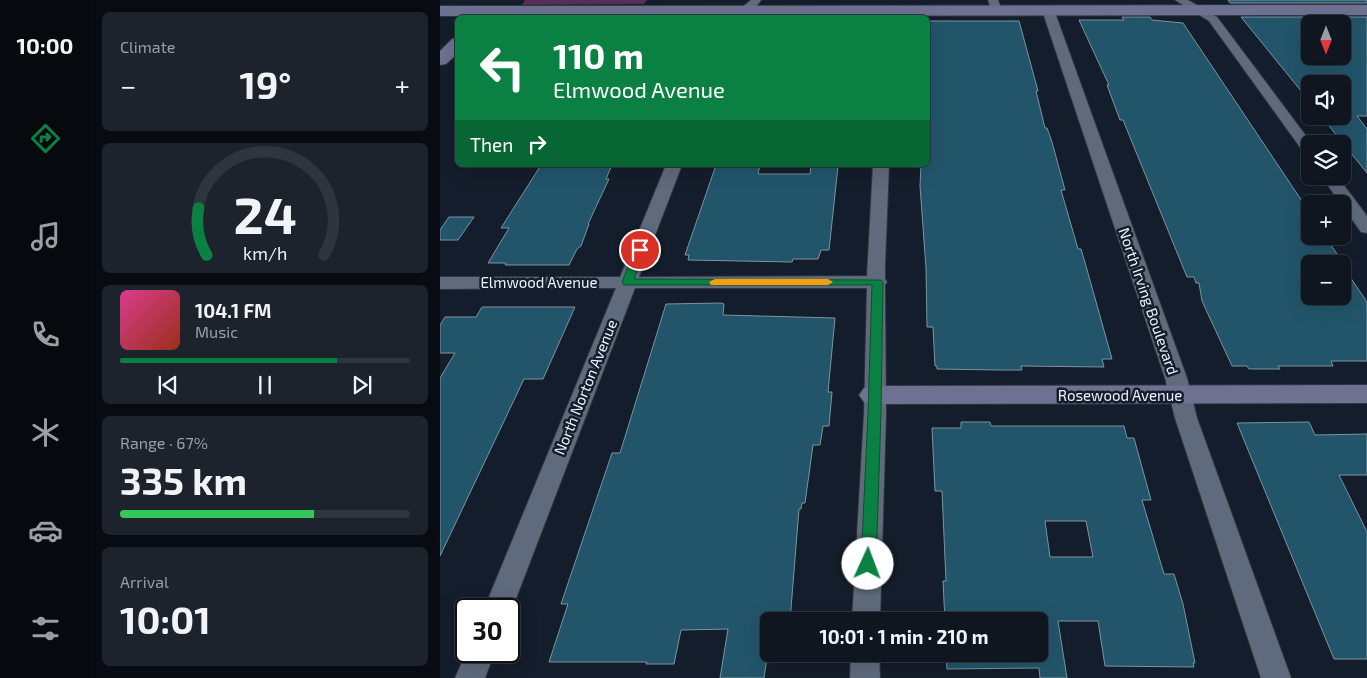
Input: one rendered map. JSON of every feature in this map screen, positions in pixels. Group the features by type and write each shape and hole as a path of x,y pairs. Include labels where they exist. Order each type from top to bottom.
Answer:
{"main road":[{"path":"440,11 490,9 738,14 886,14 994,5 1048,10 1367,10"},
{"path":"440,60 455,46"},
{"name":"Rosewood Avenue","path":"874,395 1367,394"}],"street":[{"path":"738,14 756,0"},
{"path":"1180,0 1213,19 1301,139"},
{"name":"North Irving Boulevard","path":"1048,10 1276,678"},
{"name":"North Norton Avenue","path":"502,598 673,167"},
{"path":"866,612 878,282 876,265 881,167"},
{"path":"1336,185 1367,228"},
{"name":"Elmwood Avenue","path":"440,282 878,282"},
{"path":"865,678 866,662"},
{"path":"470,678 476,663"}],"shaded area":[{"path":"525,0 647,0 644,4 522,5"}],"building":[{"path":"1228,0 1367,0 1367,3 1230,3"},
{"path":"1122,17 1150,17 1152,20 1183,23 1301,200 1301,245 1331,245 1338,255 1301,255 1301,305 1351,305 1351,278 1367,302 1367,361 1331,361 1333,366 1278,366 1280,369 1249,369 1247,366 1232,366 1202,301 1199,283 1196,283 1194,277 1187,277 1123,120 1120,120 1107,85 1109,85 1079,20 1124,20"},
{"path":"1241,17 1301,17 1301,65 1351,65 1351,17 1367,17 1367,116 1357,116 1367,129 1367,173 1351,153 1351,135 1336,135 1328,125 1351,125 1351,75 1301,75 1301,91"},
{"path":"930,21 1019,21 1038,91 1036,91 1045,128 1047,128 1052,142 1065,190 1061,190 1078,249 1081,249 1112,359 1102,359 1104,367 1021,366 1022,370 937,369 937,366 935,366 933,327 927,327 926,268 920,186 921,167 930,167"},
{"path":"540,167 611,167 606,179 609,179 588,224 581,246 577,249 569,265 505,265 506,263 488,263 509,228 501,228"},
{"path":"715,167 760,167 758,174 810,174 811,167 838,167 829,250 821,250 818,259 793,259 792,262 688,260 689,255 685,255"},
{"path":"449,217 474,217 458,240 440,240 440,230"},
{"path":"721,303 724,304 723,315 835,318 828,392 832,392 829,426 823,426 820,445 813,445 805,503 802,503 801,509 799,509 791,612 760,612 760,662 766,662 764,678 720,678 728,629 681,630 674,664 646,664 647,662 549,662 568,604 561,604 612,453 620,453 666,304"},
{"path":"482,307 575,307 543,379 524,379 440,556 440,378 455,353 440,353 440,325 445,317 476,317"},
{"path":"961,422 990,422 991,426 1124,426 1127,438 1134,438 1151,500 1142,500 1164,574 1174,574 1183,604 1195,663 1193,663 1194,667 1105,666 1098,621 1058,621 1067,678 1040,678 1039,668 947,669 947,662 1048,662 1048,612 945,612 943,581 946,581 942,491 935,491 932,428 961,428","holes":["1045,521 1086,521 1093,557 1050,557"]},
{"path":"1309,422 1315,435 1367,434 1367,475 1339,475 1367,532 1367,659 1334,659 1237,423"}],"slow traffic":[{"path":"715,282 828,282"}],"route":[{"path":"640,250 627,282 878,282 874,378 875,414 868,564"}]}
